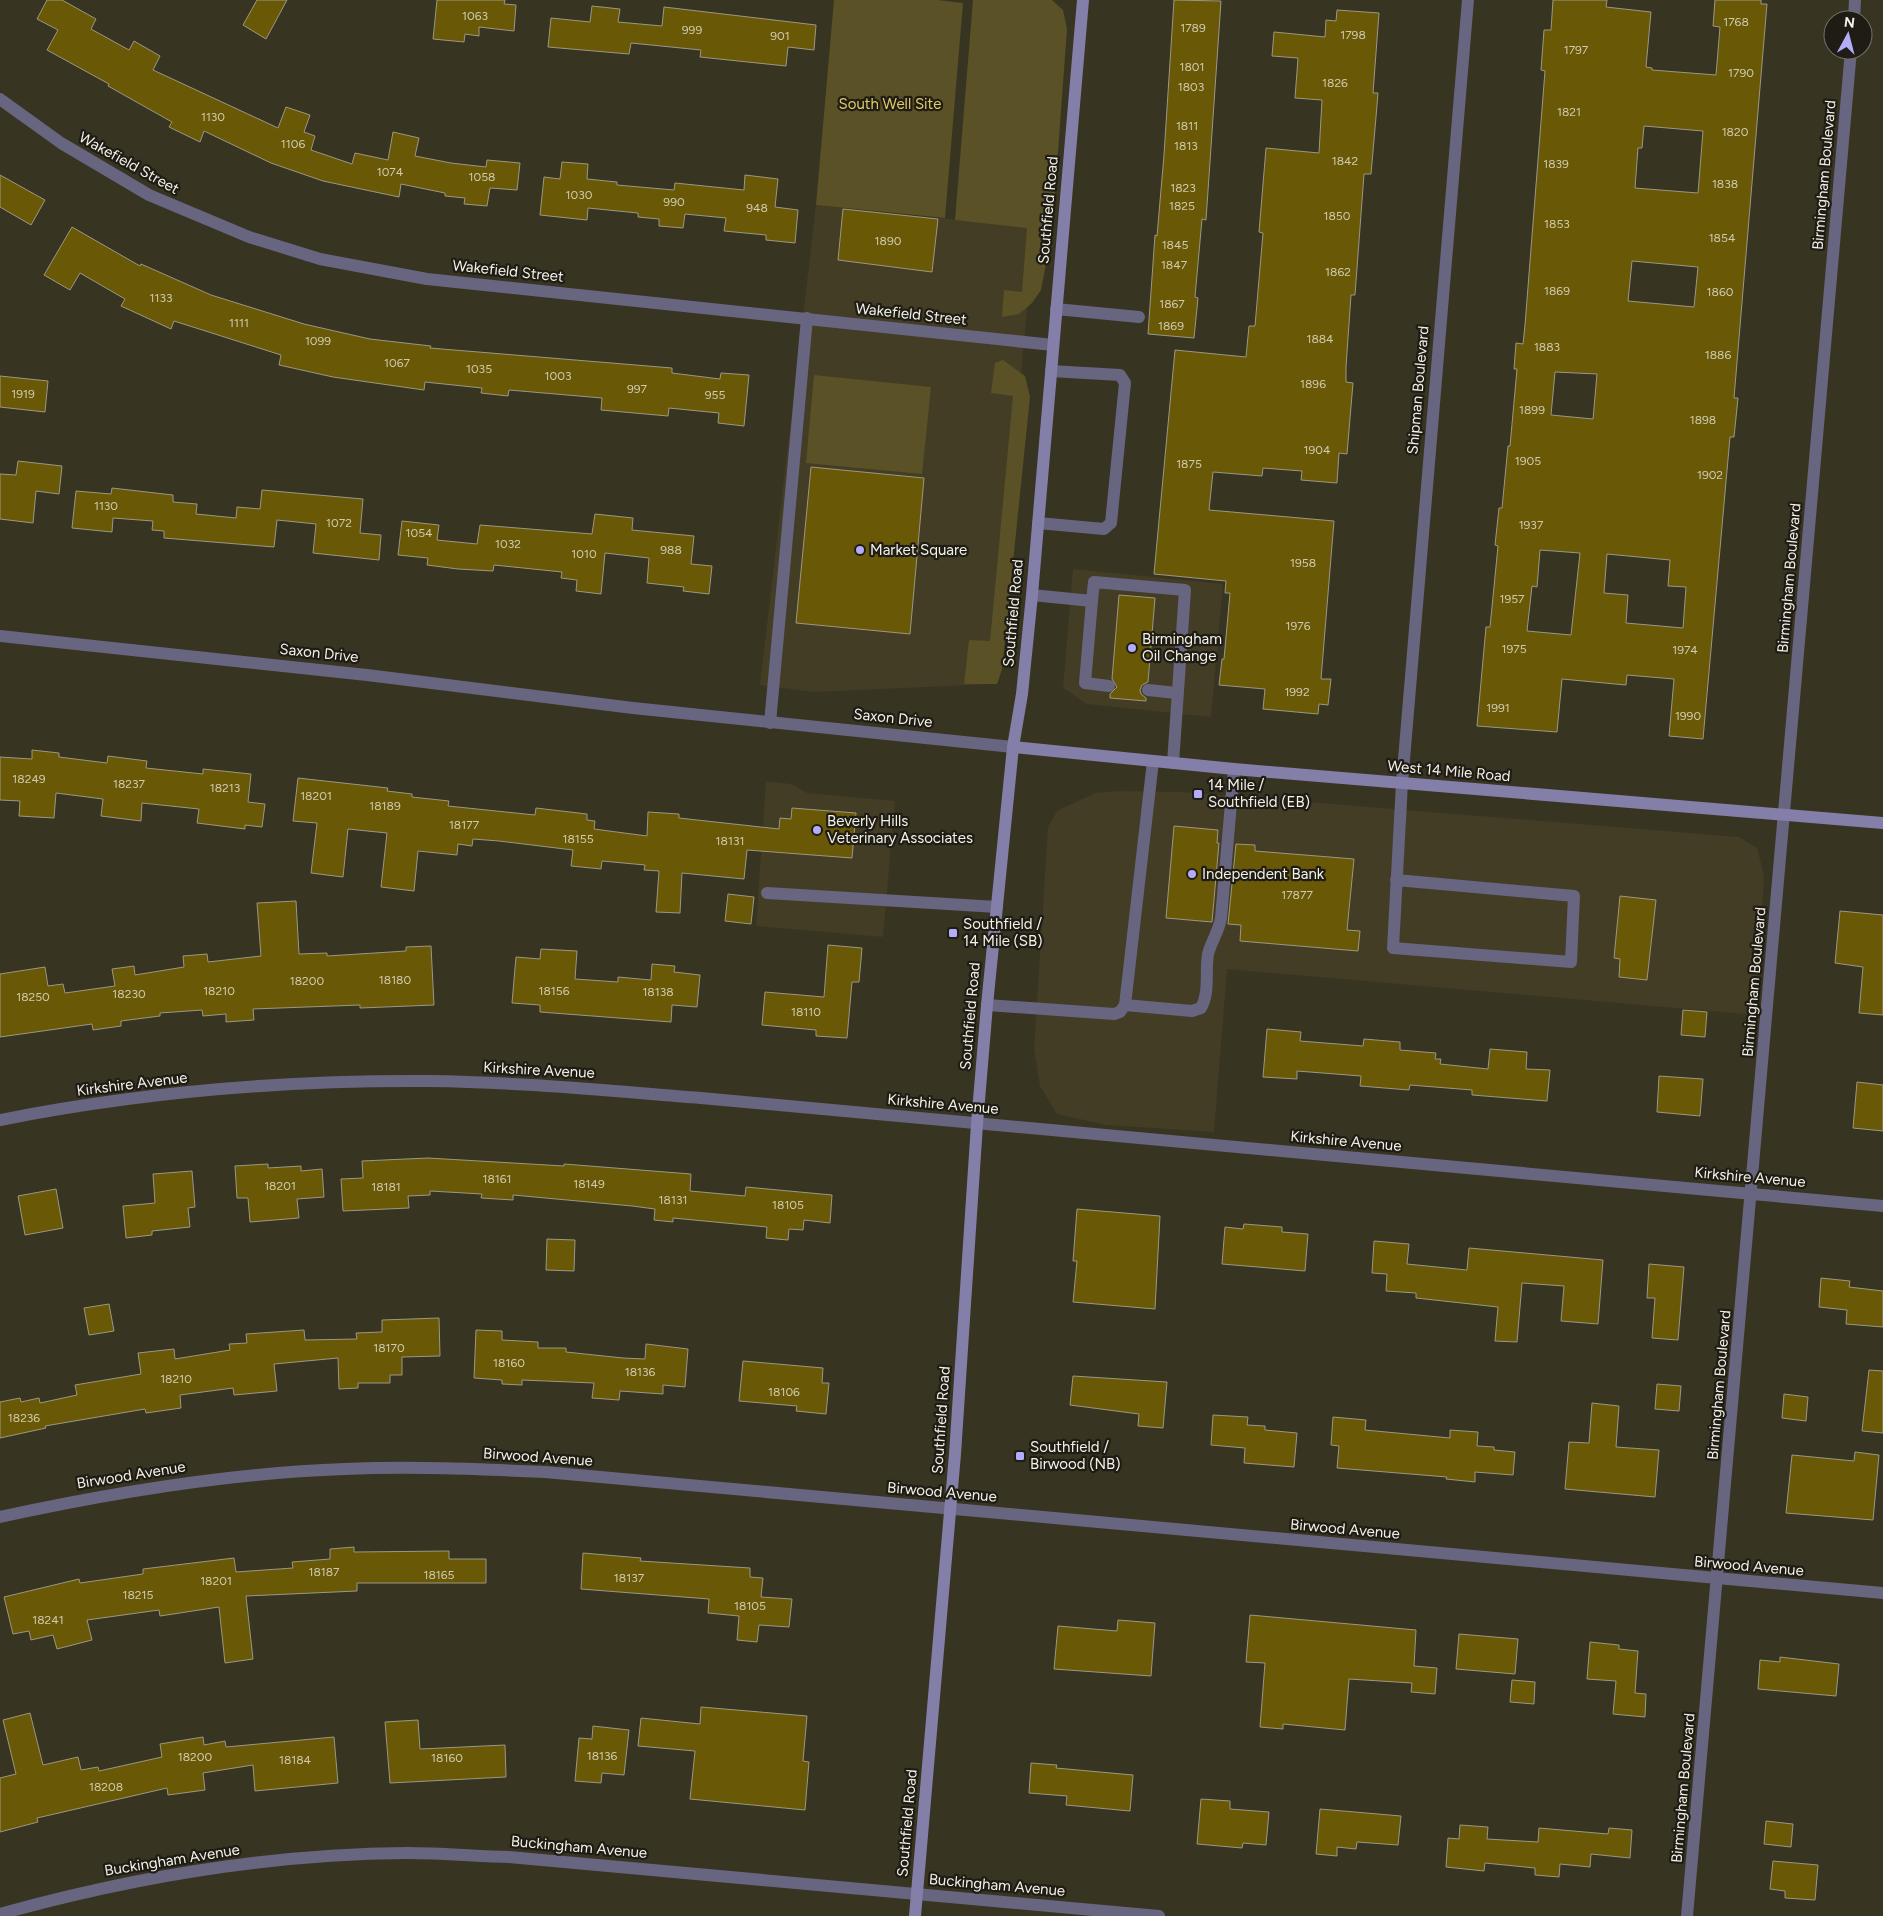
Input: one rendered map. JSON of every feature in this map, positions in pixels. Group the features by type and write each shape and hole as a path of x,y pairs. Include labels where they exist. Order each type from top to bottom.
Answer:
{"main road":[{"name":"Southfield Road","path":"915,1916 967,1299 977,1124 987,1005 1013,747 1022,694 1032,595 1083,0"},
{"name":"West 14 Mile Road","path":"1013,747 1173,764 1883,823"}],"street":[{"name":"Shipman Boulevard","path":"1396,880 1574,896 1572,962 1393,948 1396,880 1402,783 1468,0"},
{"name":"Birmingham Boulevard","path":"1687,1916 1850,60"},
{"name":"Wakefield Street","path":"0,99 61,143 149,195 212,223 286,250 353,266 426,279 1053,345"},
{"path":"1056,309 1140,317"},
{"path":"770,722 807,318"},
{"path":"1038,523 1104,529 1111,523 1125,383 1120,375 1051,371"},
{"path":"1109,686 1085,683 1094,582 1185,590 1173,764"},
{"path":"1032,595 1092,601"},
{"name":"Saxon Drive","path":"0,636 367,675 633,708 1013,747"},
{"path":"1148,690 1177,693"},
{"path":"987,1005 1114,1014 1120,1012 1125,1005 1153,761"},
{"path":"1125,1005 1192,1011 1201,1008 1205,1000 1208,953 1220,927 1234,769"},
{"path":"767,893 997,907"},
{"name":"Kirkshire Avenue","path":"0,1120 117,1100 244,1086 430,1081 525,1084 701,1098 1883,1206"},
{"name":"Birwood Avenue","path":"0,1516 134,1489 199,1481 344,1469 405,1467 546,1472 1718,1580 1883,1593"},
{"name":"Buckingham Avenue","path":"0,1914 94,1889 216,1866 407,1853 509,1857 1159,1916"}],"shaded area":[{"path":"816,205 1035,228 991,684 815,692 760,685"},
{"path":"1073,569 1223,584 1211,717 1087,704 1063,688"},
{"path":"766,781 791,784 807,793 895,801 883,937 756,926"},
{"path":"1118,791 1183,792 1739,837 1757,848 1764,875 1756,1015 1227,969 1214,1132 1106,1125 1057,1114 1040,1086 1034,1049 1048,827 1057,811 1095,793"}],"green space":[{"name":"South Well Site","path":"834,0 938,0 963,3 945,218 816,205"},
{"path":"973,0 1052,0 1063,10 1067,29 1052,233 1041,290 1032,303 1019,314 1002,317 1004,290 1022,292 1027,228 955,220"},
{"path":"1003,360 1025,376 1030,397 1002,669 997,684 964,684 969,640 990,641 1013,396 991,393 995,363"},
{"path":"814,375 931,387 922,474 806,463"}],"building":[{"path":"47,0 62,0 96,19 91,29 129,50 134,41 160,56 153,70 278,128 286,107 310,115 304,132 315,136 311,150 352,164 355,153 388,160 393,132 419,138 415,156 486,167 487,160 520,163 517,190 490,188 487,206 464,204 465,198 445,196 445,193 401,184 399,197 323,181 271,163 204,131 200,142 169,127 172,122 47,50 58,30 37,19"},
{"path":"257,0 287,0 266,39 243,25"},
{"path":"437,0 505,0 504,4 516,5 514,31 479,27 479,36 465,34 464,42 433,39"},
{"path":"1174,0 1221,1 1206,220 1202,219 1195,297 1198,298 1194,338 1148,334 1155,235 1157,236 1164,155"},
{"path":"1553,0 1607,0 1606,7 1651,12 1646,67 1652,68 1652,70 1716,75 1720,27 1713,26 1715,0 1761,0 1761,4 1767,4 1734,398 1738,398 1734,437 1730,437 1703,739 1669,736 1674,679 1627,675 1626,685 1562,679 1557,732 1477,726 1486,627 1490,627 1498,546 1495,545 1499,508 1502,508 1508,446 1510,446 1517,369 1514,369 1516,343 1523,344 1525,325 1545,71 1541,70 1544,30 1551,30","holes":["1644,126 1703,131 1698,193 1635,188 1638,148 1642,148","1632,261 1698,267 1694,307 1628,301","1555,372 1597,374 1593,419 1551,415","1540,550 1580,553 1571,635 1527,631 1532,586 1537,587","1607,554 1670,560 1668,586 1686,587 1683,628 1626,623 1628,595 1604,593"]},
{"path":"592,6 620,9 618,22 662,26 664,7 816,25 814,50 788,47 786,66 700,57 701,50 631,43 629,54 548,47 551,18 590,22"},
{"path":"1337,10 1379,13 1373,93 1378,93 1371,174 1364,174 1355,295 1351,295 1346,382 1353,383 1347,454 1339,453 1337,483 1301,480 1302,471 1263,468 1262,476 1213,472 1209,510 1334,521 1321,679 1331,679 1328,705 1319,704 1318,714 1263,709 1265,689 1219,685 1222,659 1224,659 1230,593 1225,593 1226,581 1154,574 1175,350 1246,357 1249,326 1255,326 1263,233 1259,232 1266,148 1319,153 1322,100 1295,98 1298,58 1272,56 1274,32 1325,37 1326,20 1336,21"},
{"path":"562,162 588,164 587,179 617,182 617,185 674,190 675,183 744,190 745,175 778,179 775,207 798,210 795,243 766,240 766,235 724,231 726,218 685,214 683,228 659,226 659,219 638,217 638,213 588,208 587,220 540,215 544,177 560,179"},
{"path":"0,175 45,200 31,225 0,207"},
{"path":"843,209 938,219 932,272 838,260"},
{"path":"72,227 140,266 141,264 211,295 304,324 370,339 431,346 430,348 672,368 672,373 720,379 721,373 749,375 744,426 718,423 719,413 669,408 668,416 601,410 602,398 509,390 508,396 481,393 482,388 425,382 424,390 333,377 279,365 281,355 174,321 171,329 121,306 125,299 80,273 70,290 44,275"},
{"path":"0,376 48,381 45,412 0,407"},
{"path":"18,461 62,466 59,494 36,491 33,523 0,519 0,474 16,475"},
{"name":"Market Square","path":"811,467 924,478 910,634 796,623"},
{"path":"112,488 173,495 173,502 197,504 196,514 236,518 237,507 260,509 262,490 363,499 360,533 381,535 379,560 313,553 316,524 277,520 274,547 164,538 164,531 152,530 153,521 113,518 112,532 72,528 76,491 111,494"},
{"path":"595,514 633,518 632,530 694,536 691,564 712,566 709,594 683,591 684,587 647,583 649,558 605,553 601,594 576,591 577,580 561,578 562,572 494,565 493,571 458,569 427,565 428,558 398,555 402,521 439,525 437,540 477,544 480,525 592,534"},
{"name":"Birmingham Oil Change","path":"1119,595 1155,598 1148,682 1142,685 1140,690 1146,701 1110,698 1110,694 1117,687 1112,679"},
{"path":"32,750 59,753 59,757 107,763 108,756 147,761 146,768 203,774 203,769 251,774 248,802 265,804 262,827 245,825 245,829 197,823 199,809 142,803 141,821 101,816 103,799 56,793 54,818 19,816 20,801 0,800 0,757 32,759"},
{"path":"298,778 388,788 387,791 412,794 412,797 449,801 448,806 535,815 536,808 587,814 587,820 595,821 594,829 647,836 648,812 679,814 679,818 779,829 780,818 791,819 792,808 856,813 852,858 747,850 744,879 682,873 680,913 656,912 659,871 644,870 645,865 602,861 601,869 571,866 573,850 499,841 473,839 472,846 458,844 457,855 418,851 414,891 381,887 387,833 348,829 343,877 311,873 317,823 293,821"},
{"name":"Independent Bank","path":"1174,826 1218,830 1217,843 1219,843 1212,922 1166,918"},
{"path":"1236,844 1255,845 1255,851 1354,859 1347,930 1360,931 1358,951 1240,941 1241,925 1228,924"},
{"path":"728,894 754,897 751,924 725,921"},
{"path":"1620,896 1656,900 1647,980 1619,977 1620,959 1614,958"},
{"path":"296,901 299,954 327,953 327,956 406,951 406,947 431,946 434,1005 360,1008 360,1005 253,1009 254,1020 226,1022 226,1014 203,1016 202,1010 160,1013 160,1016 121,1021 121,1026 93,1030 92,1024 0,1037 0,974 45,967 48,986 63,984 65,993 115,986 112,969 134,966 135,975 184,967 183,956 207,954 208,962 261,956 257,903"},
{"path":"1840,911 1883,915 1883,1015 1859,1013 1863,967 1835,963"},
{"path":"828,945 862,948 859,982 852,982 847,1038 816,1036 816,1030 762,1025 765,992 824,997"},
{"path":"541,949 577,951 575,979 618,982 618,977 651,980 652,964 675,966 674,972 700,975 697,1007 672,1005 671,1022 540,1012 540,1005 512,1003 516,957 540,959"},
{"path":"1683,1010 1707,1012 1705,1037 1681,1035"},
{"path":"1267,1029 1301,1032 1300,1041 1363,1046 1364,1039 1400,1042 1400,1050 1436,1053 1435,1059 1441,1059 1440,1064 1488,1069 1490,1049 1527,1052 1526,1069 1550,1070 1547,1101 1472,1095 1472,1090 1410,1085 1409,1090 1360,1086 1361,1076 1297,1071 1297,1079 1263,1077"},
{"path":"1659,1076 1703,1079 1700,1116 1657,1112"},
{"path":"1857,1082 1883,1085 1883,1131 1853,1128"},
{"path":"428,1158 564,1166 564,1164 691,1174 690,1191 745,1196 746,1187 832,1195 830,1223 804,1220 803,1230 789,1229 788,1240 766,1238 767,1227 673,1218 673,1222 654,1220 655,1209 513,1195 513,1200 481,1198 482,1194 430,1191 430,1195 408,1196 409,1208 343,1211 341,1179 363,1178 362,1161"},
{"path":"268,1164 268,1168 301,1166 301,1171 322,1169 324,1197 297,1199 299,1218 250,1222 248,1198 237,1198 235,1166"},
{"path":"192,1171 195,1207 188,1208 190,1227 152,1231 152,1235 126,1238 123,1206 155,1203 153,1174"},
{"path":"56,1189 63,1228 25,1235 18,1196"},
{"path":"1077,1209 1160,1216 1155,1309 1073,1302 1077,1261 1073,1261"},
{"path":"1244,1224 1282,1227 1282,1232 1308,1234 1305,1271 1222,1264 1225,1227 1243,1229"},
{"path":"547,1239 575,1240 574,1271 546,1270"},
{"path":"1374,1241 1409,1244 1407,1264 1467,1270 1469,1248 1603,1260 1598,1324 1561,1321 1564,1286 1522,1283 1517,1342 1495,1341 1498,1307 1416,1298 1416,1293 1386,1291 1387,1274 1372,1273"},
{"path":"1649,1264 1684,1267 1678,1340 1652,1338 1655,1298 1647,1298"},
{"path":"1821,1278 1850,1281 1849,1287 1883,1291 1883,1327 1846,1324 1847,1310 1819,1307"},
{"path":"109,1304 114,1331 89,1335 84,1308"},
{"path":"439,1318 440,1356 402,1357 402,1375 390,1375 390,1383 358,1383 358,1388 339,1389 338,1358 274,1364 277,1391 234,1395 233,1388 180,1395 181,1408 146,1413 145,1409 45,1426 46,1428 0,1438 0,1402 20,1398 21,1402 39,1398 40,1403 77,1395 75,1385 141,1374 138,1353 174,1349 175,1359 230,1350 229,1344 247,1343 246,1334 304,1330 305,1340 357,1339 356,1333 382,1332 382,1320"},
{"path":"476,1330 502,1331 502,1340 538,1342 538,1348 566,1348 566,1352 623,1358 645,1359 646,1344 688,1349 685,1387 663,1385 663,1394 620,1391 619,1400 592,1398 594,1383 522,1380 522,1385 502,1384 502,1380 474,1378"},
{"path":"743,1361 823,1368 822,1383 829,1383 826,1414 796,1411 797,1406 739,1401"},
{"path":"1869,1370 1883,1371 1883,1433 1862,1431"},
{"path":"1073,1376 1167,1382 1163,1428 1138,1426 1139,1414 1070,1405"},
{"path":"1657,1384 1681,1386 1679,1411 1655,1409"},
{"path":"1784,1394 1808,1397 1806,1421 1782,1418"},
{"path":"1592,1403 1619,1406 1616,1447 1659,1450 1655,1497 1565,1489 1569,1442 1589,1443"},
{"path":"1213,1415 1248,1417 1247,1425 1265,1426 1265,1430 1297,1433 1294,1467 1244,1463 1245,1448 1211,1445"},
{"path":"1333,1417 1366,1420 1365,1430 1450,1438 1450,1430 1478,1432 1477,1446 1494,1447 1494,1450 1515,1452 1513,1475 1475,1472 1475,1482 1446,1479 1447,1477 1337,1468 1339,1446 1331,1445"},
{"path":"1855,1452 1879,1455 1873,1520 1786,1513 1792,1455 1854,1461"},
{"path":"354,1547 354,1552 449,1551 449,1559 486,1559 486,1583 357,1583 357,1591 246,1596 253,1659 225,1663 219,1607 160,1616 159,1610 87,1620 92,1640 57,1649 53,1635 31,1640 29,1631 13,1634 4,1597 79,1579 80,1583 143,1574 143,1569 234,1558 236,1572 293,1568 292,1562 330,1559 330,1549"},
{"path":"583,1553 641,1558 640,1561 750,1568 750,1577 763,1578 761,1597 792,1599 789,1627 759,1625 757,1642 737,1640 739,1616 708,1613 709,1599 581,1589"},
{"path":"1250,1615 1416,1630 1414,1666 1437,1668 1435,1694 1411,1692 1412,1683 1349,1679 1345,1730 1283,1724 1283,1729 1260,1727 1265,1663 1246,1662"},
{"path":"1118,1620 1155,1623 1151,1676 1054,1669 1058,1626 1117,1631"},
{"path":"1459,1634 1518,1639 1515,1674 1456,1669"},
{"path":"1590,1642 1619,1645 1619,1649 1638,1651 1635,1693 1646,1694 1645,1717 1613,1714 1616,1681 1587,1679"},
{"path":"1780,1657 1839,1664 1836,1696 1758,1689 1760,1660 1780,1662"},
{"path":"1512,1680 1535,1682 1534,1704 1510,1702"},
{"path":"701,1707 807,1716 803,1761 809,1762 805,1810 690,1799 695,1751 638,1746 641,1718 700,1724"},
{"path":"30,1713 43,1765 78,1757 81,1770 98,1767 99,1771 162,1757 160,1744 203,1737 204,1745 225,1741 226,1747 334,1737 338,1783 255,1791 253,1765 203,1773 205,1790 168,1795 167,1788 37,1818 38,1822 0,1832 0,1778 16,1774 3,1720"},
{"path":"418,1720 420,1749 505,1745 506,1777 390,1783 385,1722"},
{"path":"593,1726 629,1730 624,1775 602,1773 601,1783 575,1781 579,1738 592,1739"},
{"path":"1031,1763 1057,1765 1056,1768 1133,1775 1130,1811 1066,1805 1067,1796 1029,1793"},
{"path":"1201,1799 1230,1801 1230,1809 1269,1812 1266,1845 1243,1843 1242,1848 1197,1844"},
{"path":"1320,1809 1401,1816 1398,1845 1357,1842 1356,1849 1337,1847 1337,1856 1316,1854"},
{"path":"1766,1821 1793,1824 1791,1847 1764,1844"},
{"path":"1460,1825 1488,1827 1487,1839 1538,1842 1539,1828 1608,1834 1609,1828 1632,1830 1630,1858 1591,1854 1590,1867 1560,1864 1559,1877 1535,1875 1535,1868 1485,1863 1484,1871 1446,1867 1448,1838 1459,1839"},
{"path":"1773,1861 1818,1865 1815,1900 1785,1898 1785,1891 1770,1889"}],"place":[{"name":"Market Square","path":"860,550"},
{"name":"Birmingham Oil Change","path":"1132,648"},
{"name":"14 Mile / Southfield (EB)","path":"1198,794"},
{"name":"Beverly Hills Veterinary Associates","path":"817,830"},
{"name":"Independent Bank","path":"1192,874"},
{"name":"Southfield / 14 Mile (SB)","path":"953,933"},
{"name":"Southfield / Birwood (NB)","path":"1020,1456"}]}
